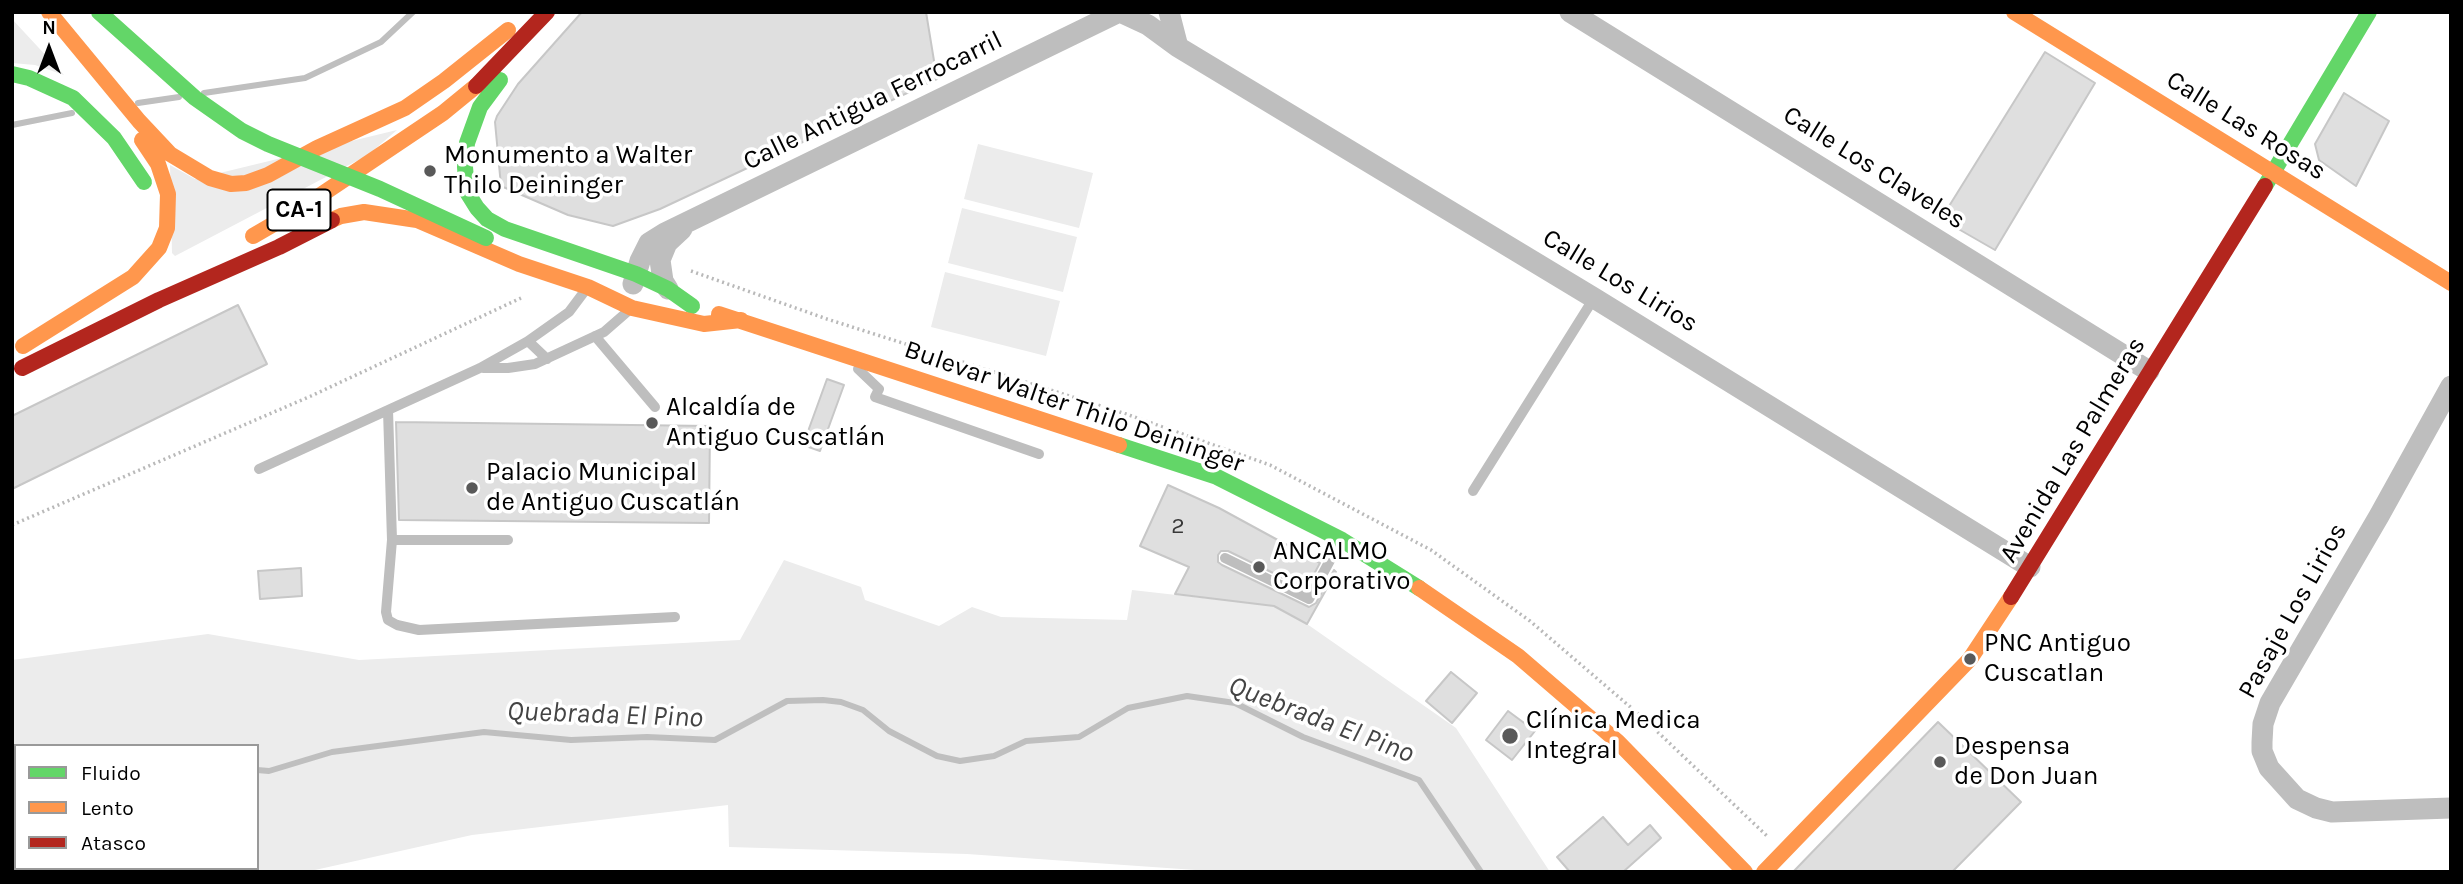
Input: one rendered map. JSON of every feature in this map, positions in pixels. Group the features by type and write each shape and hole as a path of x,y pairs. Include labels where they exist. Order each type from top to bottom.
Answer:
{"main road":[{"path":"12,353 133,277 151,260 167,228 168,194 163,174 131,121 49,12"},
{"name":"Bulevar Walter Thilo Deininger","path":"99,12 195,98 242,131 380,189 486,238 633,290 741,320 1217,477 1342,540 1409,581 1527,664 1618,743 1745,872"},
{"path":"80,74 131,121 189,168 231,184 246,183 268,175 317,148 413,103 529,12"},
{"name":"CA-1","path":"233,247 303,207 443,113 485,79 547,12"},
{"path":"559,12 504,75 477,113 467,143 467,192 487,219 505,229 705,324 741,320"},
{"name":"Calle Las Rosas","path":"2014,12 2451,283"},
{"name":"Avenida Las Palmeras","path":"1764,872 1970,659 2030,568 2369,12"},
{"path":"12,74 47,84 73,98 114,138 140,173 150,199 155,234 151,260"},
{"path":"17,370 159,300 279,247 341,216 363,212 416,220 519,264 588,287 677,309 692,306 668,289 588,287"},
{"path":"17,370 210,261"}],"street":[{"name":"Calle Antigua Ferrocarril","path":"633,290 649,243 665,233 1120,12"},
{"name":"Calle Los Lirios","path":"1120,12 1148,25 1178,47 1594,298 2030,568"},
{"path":"1169,12 1178,47"},
{"name":"Calle Los Claveles","path":"1570,12 2149,371"},
{"name":"Calle Antigua Ferrocarril","path":"668,289 663,281 660,260 667,243 688,222"},
{"name":"Pasaje Los Lirios","path":"2451,386 2270,704 2263,724 2262,742 2269,768 2297,799 2316,808 2332,812 2451,808"}],"lane":[{"path":"259,469 480,368 528,341 569,312 588,287"},
{"path":"480,368 535,364 604,332 633,290"},
{"path":"1473,491 1594,298"},
{"path":"596,336 655,407"},
{"path":"528,341 547,359"},
{"path":"841,353 879,389 875,397 1039,454"},
{"path":"388,410 391,540 386,612 388,620 419,630 675,617"},
{"path":"391,540 508,540"},
{"path":"1225,558 1309,599 1342,540"}],"path":[{"path":"12,525 212,440 521,299"}],"shaded area":[{"path":"12,19 64,75 35,65 12,63"},
{"path":"397,130 368,155 175,256 172,253 170,165 195,179"},
{"path":"978,144 1093,173 1079,228 964,199"},
{"path":"962,208 1077,237 1063,292 948,263"},
{"path":"945,272 1060,301 1046,356 931,327"},
{"path":"784,560 861,587 865,600 939,626 972,607 1001,617 1127,620 1132,590 1274,606 1307,624 1456,728 1550,872 1224,872 967,854 729,847 728,805 472,835 306,872 12,872 12,660 208,634 359,660 740,640"}],"building":[{"path":"582,12 926,12 937,79 660,209 613,226 568,215 501,186 495,122 497,116 518,84"},
{"path":"2045,52 2095,83 1995,250 1941,219"},
{"path":"2344,93 2389,121 2356,186 2319,160 2315,144"},
{"path":"238,305 267,364 12,489 12,416"},
{"path":"827,379 844,385 820,451 803,445"},
{"path":"396,422 710,426 709,523 399,520"},
{"name":"ANCALMO Corporativo","path":"1168,485 1219,508 1320,563 1306,589 1228,551 1221,551 1218,555 1218,562 1222,565 1309,607 1316,603 1334,570 1336,572 1307,624 1274,606 1175,594 1189,567 1140,546"},
{"path":"301,568 302,596 260,599 258,571"},
{"path":"1451,672 1477,693 1452,723 1426,701"},
{"name":"Clínica Medica Integral","path":"1508,711 1535,731 1512,760 1486,740"},
{"name":"Despensa de Don Juan","path":"1938,722 2021,802 1952,872 1793,872"},
{"path":"1603,817 1628,845 1650,825 1661,838 1623,872 1570,872 1557,857"}],"waterway":[{"path":"204,93 305,78 381,42 413,12"},
{"path":"138,103 179,97"},
{"path":"12,125 72,113"},
{"name":"Quebrada El Pino","path":"259,770 269,771 332,752 484,732 571,740 647,737 715,740 787,701 823,700 841,702 863,710 889,731 937,756 960,761 994,756 1026,741 1079,737 1128,708 1187,696 1235,703 1303,737 1419,780 1481,872"}],"traffic: fast":[{"path":"99,12 195,98 242,131 380,189 486,238"},
{"path":"2265,186 2369,12"},
{"path":"12,74 29,78 73,98 114,138 144,182"},
{"path":"500,80 480,107 467,143 467,192 477,208 487,219 505,229 636,274 668,289 692,306"},
{"path":"1119,445 1217,477 1342,540 1419,588"}],"traffic: slow":[{"path":"49,12 139,121 170,154 210,178 231,184 246,183 268,175 317,148 405,108 508,30"},
{"path":"2014,12 2451,283"},
{"path":"253,236 303,207 443,113 476,86"},
{"path":"23,346 133,277 159,248 167,228 168,194 158,164 142,140"},
{"path":"332,220 364,212 417,220 519,264 588,287 632,308 704,324 741,320"},
{"path":"719,314 1119,445"},
{"path":"1419,588 1518,656 1618,742 1745,872"},
{"path":"1764,872 1970,659 2011,597"}],"traffic: jam":[{"path":"476,86 547,12"},
{"path":"2011,597 2265,186"},
{"path":"22,368 159,300 279,247 332,220"}],"place":[{"name":"Monumento a Walter Thilo Deininger","path":"430,171"},
{"name":"Alcaldía de Antiguo Cuscatlán","path":"652,423"},
{"name":"Palacio Municipal de Antiguo Cuscatlán","path":"472,488"},
{"name":"ANCALMO Corporativo","path":"1259,567"},
{"name":"PNC Antiguo Cuscatlan","path":"1970,659"},
{"name":"Clínica Medica Integral","path":"1510,736"},
{"name":"Despensa de Don Juan","path":"1940,762"}]}
